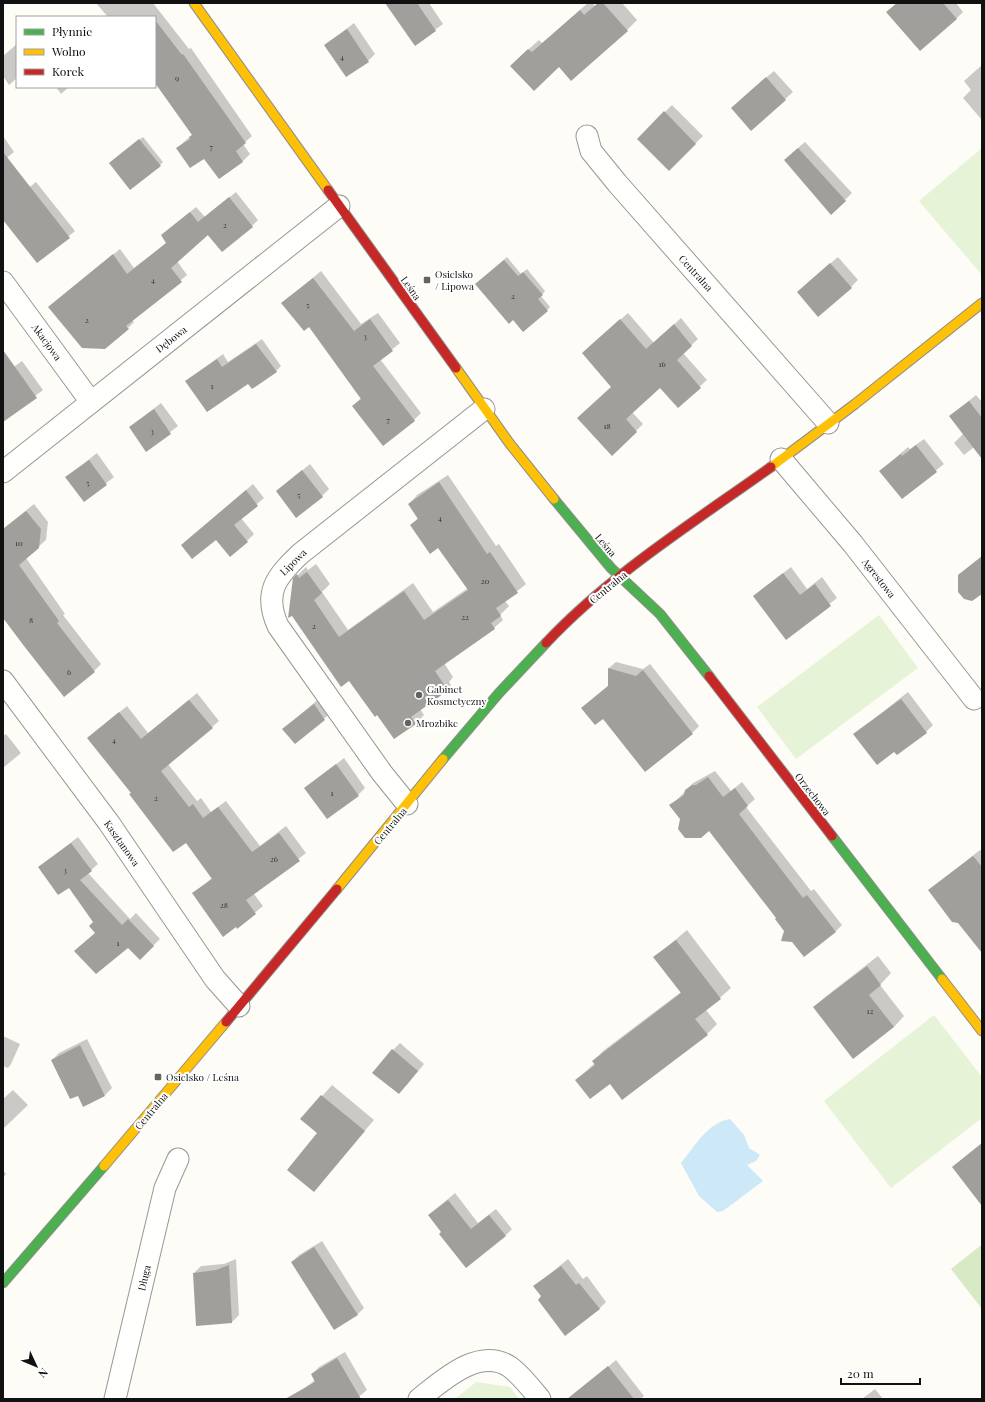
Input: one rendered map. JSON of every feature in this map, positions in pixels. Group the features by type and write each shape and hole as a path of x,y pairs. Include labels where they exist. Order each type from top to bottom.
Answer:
{"street":[{"name":"Leśna","path":"194,3 484,409 535,476 621,577"},
{"name":"Centralna","path":"587,136 591,151 617,182 828,423"},
{"name":"Dębowa","path":"3,472 339,206"},
{"name":"Akacjowa","path":"3,282 91,402"},
{"name":"Centralna","path":"3,1283 239,1006 495,699 552,636 577,612 621,577 673,537 782,459 982,303"},
{"name":"Lipowa","path":"407,804 386,778 278,626 272,613 271,599 274,584 283,570 300,554 484,409"},
{"name":"Agrestowa","path":"782,459 853,544 974,699"},
{"name":"Orzechowa","path":"621,577 660,614 694,656 982,1030"},
{"name":"Kasztanowa","path":"3,681 109,823 215,979 239,1006"},
{"name":"Długa","path":"115,1399 165,1188 178,1159"},
{"path":"419,1399 464,1367 488,1362 499,1362 510,1367 540,1399"}],"green space":[{"path":"982,148 982,275 919,201"},
{"path":"879,615 918,668 796,759 757,707"},
{"path":"934,1015 982,1077 982,1118 891,1188 824,1101"},
{"path":"980,1246 982,1247 982,1309 951,1269"},
{"path":"476,1382 510,1387 519,1399 455,1399"}],"water":[{"path":"730,1119 744,1135 749,1148 760,1155 756,1161 747,1165 763,1181 723,1211 717,1212 699,1196 681,1163 708,1130 722,1121"}],"building":[{"path":"385,3 417,3 436,31 415,46"},
{"path":"598,3 603,3 628,31 571,81 559,67 534,91 510,66 528,49 532,52 580,10 584,15"},
{"path":"897,3 943,3 957,19 920,51 886,12"},
{"path":"156,21 182,55 183,54 246,143 236,151 243,162 219,179 204,159 190,168 176,148 190,139 189,137 192,135 156,84"},
{"path":"347,29 369,62 346,77 324,45"},
{"path":"766,77 786,100 751,131 731,108"},
{"path":"664,111 696,144 669,171 637,139"},
{"path":"139,139 161,166 130,190 109,163"},
{"path":"798,148 846,201 831,215 784,160"},
{"path":"3,152 70,238 37,263 3,220"},
{"path":"229,197 253,227 222,252 208,235 171,268 182,282 126,326 129,329 105,349 82,348 48,307 113,254 127,274 166,243 161,235 190,212 198,222"},
{"path":"504,260 518,276 523,272 543,295 538,299 548,311 523,332 513,320 509,324 475,284"},
{"path":"830,263 852,288 818,317 797,292"},
{"path":"313,278 354,331 370,319 393,351 373,366 415,421 383,446 352,406 361,399 309,327 304,331 281,303"},
{"path":"620,319 646,349 674,324 692,346 677,360 701,388 678,408 660,388 626,419 637,432 612,456 577,418 611,387 582,353"},
{"path":"256,344 277,372 252,389 248,384 207,412 185,381 217,359 222,367"},
{"path":"3,350 37,398 3,422"},
{"path":"969,401 982,418 982,459 949,416"},
{"path":"154,409 171,434 146,452 129,427"},
{"path":"916,445 937,472 902,499 879,471 901,454 902,456"},
{"path":"89,460 107,485 84,502 65,477"},
{"path":"302,470 323,497 296,518 276,491"},
{"path":"439,482 487,554 490,552 518,593 496,608 501,616 491,623 495,629 435,671 445,686 440,690 443,694 411,717 416,724 394,739 377,715 375,717 349,681 341,687 292,616 288,618 293,578 297,574 299,578 307,572 322,593 314,600 339,637 404,591 424,620 468,590 438,548 430,554 410,525 418,519 408,504"},
{"path":"246,490 258,506 234,525 248,542 230,557 216,540 192,559 181,545"},
{"path":"26,511 41,529 39,548 19,565 59,621 57,623 95,672 64,697 3,618 3,529"},
{"path":"982,556 982,594 972,601 964,599 958,592 958,575"},
{"path":"783,573 800,595 815,584 831,606 786,640 753,596"},
{"path":"608,668 636,676 643,670 693,734 645,772 603,719 595,725 581,708 608,686"},
{"path":"901,699 927,733 897,755 894,752 877,765 853,734"},
{"path":"189,700 213,728 161,771 189,807 193,804 203,818 218,807 252,852 279,833 300,861 246,900 256,914 237,929 236,927 223,937 192,893 212,879 186,843 173,852 129,794 131,793 87,738 119,712 141,739"},
{"path":"314,704 325,720 295,744 282,729"},
{"path":"336,764 359,796 327,819 304,788"},
{"path":"708,777 723,797 735,788 748,806 739,814 803,898 807,895 836,932 804,957 792,942 781,941 784,931 775,919 776,918 709,831 701,838 685,838 678,829 680,819 669,805 684,795 685,790"},
{"path":"71,843 92,871 80,880 122,925 128,919 154,946 140,960 128,948 96,974 74,951 95,933 89,926 93,922 69,888 58,895 38,867"},
{"path":"973,856 982,867 982,953 958,923 952,922 928,890"},
{"path":"676,940 721,999 695,1019 708,1035 622,1100 610,1084 590,1099 575,1080 595,1065 592,1061 681,993 653,957"},
{"path":"867,966 881,985 869,995 894,1027 853,1059 813,1007"},
{"path":"80,1045 105,1096 83,1107 78,1096 70,1099 51,1060"},
{"path":"392,1049 418,1071 399,1094 372,1073"},
{"path":"321,1095 365,1131 314,1192 287,1170 317,1133 300,1119"},
{"path":"982,1143 982,1206 952,1167"},
{"path":"448,1200 471,1229 489,1215 506,1236 466,1268 439,1234 441,1232 428,1215"},
{"path":"314,1247 358,1315 334,1330 291,1262"},
{"path":"229,1265 232,1323 196,1326 193,1273 216,1270"},
{"path":"561,1266 576,1285 579,1283 600,1309 565,1336 538,1300 541,1296 533,1286"},
{"path":"337,1358 361,1399 285,1399 315,1382 311,1374"},
{"path":"608,1366 634,1399 567,1399"}],"traffic: fast":[{"path":"554,499 611,568 660,614 709,676"},
{"path":"443,759 499,693 546,643"},
{"path":"832,836 942,979"},
{"path":"3,1283 104,1166"}],"traffic: slow":[{"path":"194,3 328,190"},
{"path":"771,467 855,404 982,303"},
{"path":"456,368 510,444 554,499"},
{"path":"337,889 443,759"},
{"path":"942,979 982,1031"},
{"path":"104,1166 226,1022"}],"traffic: jam":[{"path":"328,190 456,368"},
{"path":"546,643 571,618 625,571 771,467"},
{"path":"709,676 832,836"},
{"path":"226,1022 337,889"}],"place":[{"name":"Osielsko / Lipowa","path":"427,280"},
{"name":"Gabinet Kosmetyczny","path":"419,695"},
{"name":"Mrozbike","path":"408,723"},
{"name":"Osielsko / Leśna","path":"158,1077"}]}
